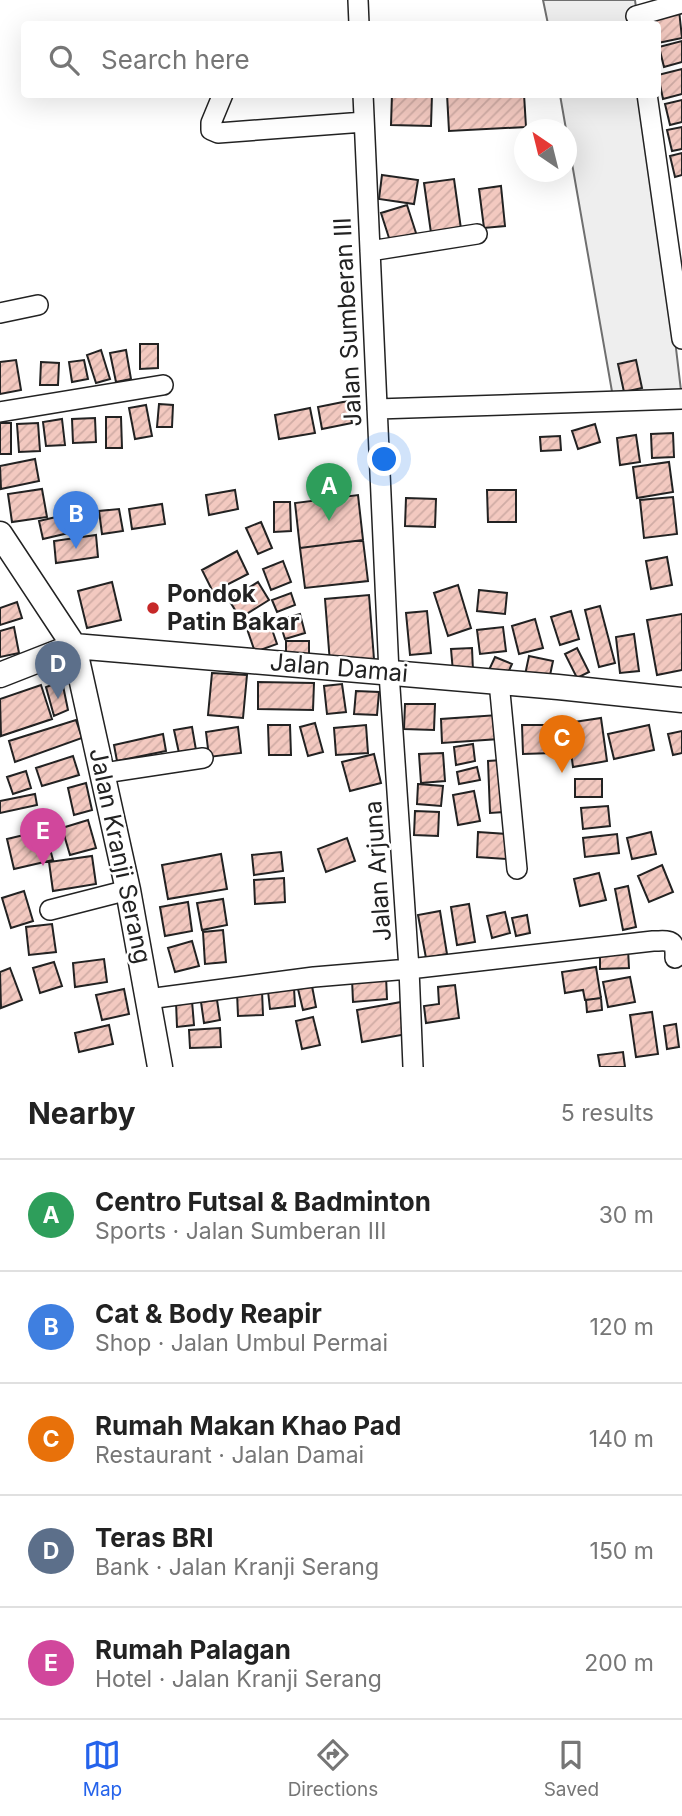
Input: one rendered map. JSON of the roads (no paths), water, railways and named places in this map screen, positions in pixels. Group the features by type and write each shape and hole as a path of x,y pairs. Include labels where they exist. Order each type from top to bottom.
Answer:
{"main road":[{"path":"0,534 74,646"},
{"name":"Jalan Damai","path":"0,675 74,646 682,700"},
{"name":"Jalan Kranji Serang","path":"74,646 128,890 160,1067"}],"street":[{"path":"358,0 359,21"},
{"path":"636,13 682,3"},
{"path":"221,98 211,123 211,130 218,133 364,122"},
{"name":"Jalan Sumberan III","path":"363,98 389,673"},
{"path":"648,98 682,339"},
{"path":"370,251 477,234"},
{"path":"0,313 38,305"},
{"path":"0,412 163,386"},
{"path":"377,410 682,399"},
{"name":"Jalan Arjuna","path":"389,673 413,1067"},
{"path":"499,682 517,869"},
{"path":"104,773 203,758"},
{"path":"50,910 128,890"},
{"path":"148,999 314,976 409,969 653,941 668,941 673,944 676,948 675,958"}],"place":[{"name":"Centro Futsal & Badminton","path":"329,521"},
{"name":"Cat & Body Reapir","path":"76,549"},
{"name":"Pondok Patin Bakar","path":"153,608"},
{"name":"Teras BRI","path":"58,699"},
{"name":"Rumah Makan Khao Pad","path":"562,773"},
{"name":"Rumah Palagan","path":"43,866"}]}
